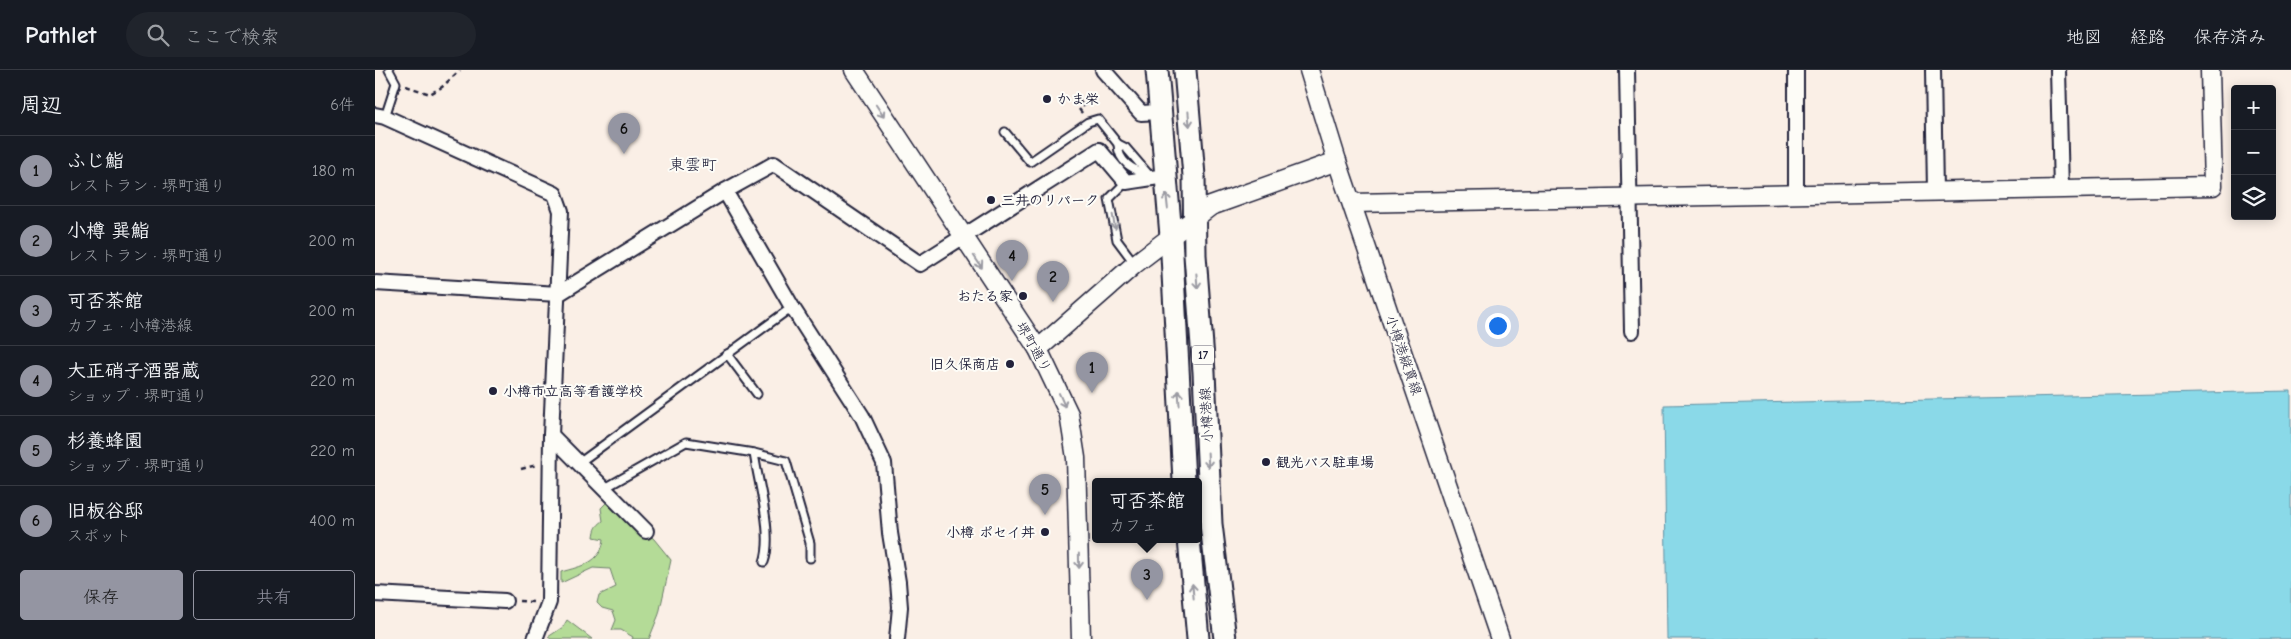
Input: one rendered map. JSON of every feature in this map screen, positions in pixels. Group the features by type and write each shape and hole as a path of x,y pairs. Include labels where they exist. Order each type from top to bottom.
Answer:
{"main road":[{"name":"小樽港線","path":"1157,70 1159,112 1158,176 1171,236 1184,478"},
{"name":"小樽港線","path":"1185,70 1194,176 1195,255 1204,372 1211,524 1225,639"},
{"path":"1189,543 1199,639"}],"street":[{"name":"堺町通り","path":"853,70 1038,349 1069,414 1074,440 1078,502 1081,639"},
{"path":"1103,70 1141,113 1159,112"},
{"name":"小樽港縦貫線","path":"1309,70 1337,161 1500,639"},
{"path":"1627,70 1632,331"},
{"path":"1796,70 1796,194"},
{"path":"1933,70 1935,192"},
{"path":"2058,70 2061,190"},
{"path":"1352,203 2213,186 2210,70"},
{"path":"380,116 555,194 561,211 551,435 549,602 535,639"},
{"path":"375,283 558,294 725,191 773,164 920,264 1099,150 1126,182 1158,176"},
{"path":"1038,349 1135,264 1211,206 1337,161"},
{"path":"725,191 792,306 862,416 884,463 889,533 899,582 900,607 897,639"},
{"path":"551,435 646,531"},
{"path":"375,594 505,601"}],"lane":[{"path":"380,116 396,83 389,70"},
{"path":"1005,132 1029,162 1088,122 1097,119 1118,144 1118,154 1129,168 1158,176"},
{"path":"1126,182 1109,199 1117,240 1135,264"},
{"path":"579,463 792,306"},
{"path":"727,354 757,394"},
{"path":"605,488 686,442 754,453 786,461 811,544 810,558"},
{"path":"754,453 769,549 764,562"}],"path":[{"path":"396,83 430,94 442,87 459,70"},
{"path":"1079,100 1083,106"},
{"path":"1083,114 1079,110 1092,100"},
{"path":"505,601 537,602"}],"green space":[{"path":"608,501 654,539 671,560 659,614 649,639 632,639 633,637 621,630 612,630 616,620 613,611 602,608 597,603 599,595 616,587 610,569 593,568 561,583 561,572 589,562 599,553 604,539 594,537 594,534 597,526 603,521 601,508"},
{"path":"567,620 592,639 551,639 548,637 563,627"}],"water":[{"path":"2291,391 2291,639 1667,639 1664,405"}],"place":[{"name":"かま栄","path":"1047,99"},
{"name":"旧板谷邸","path":"624,154"},
{"name":"三井のリパーク","path":"991,200"},
{"name":"大正硝子酒器蔵","path":"1012,281"},
{"name":"おたる家","path":"1023,296"},
{"name":"小樽 巽鮨","path":"1053,302"},
{"name":"旧久保商店","path":"1010,364"},
{"name":"小樽市立高等看護学校","path":"493,391"},
{"name":"ふじ鮨","path":"1092,393"},
{"name":"観光バス駐車場","path":"1266,462"},
{"name":"杉養蜂園","path":"1045,515"},
{"name":"小樽 ポセイ丼","path":"1045,532"},
{"name":"可否茶館","path":"1147,600"}],"district":[{"name":"東雲町","path":"693,164"}]}
